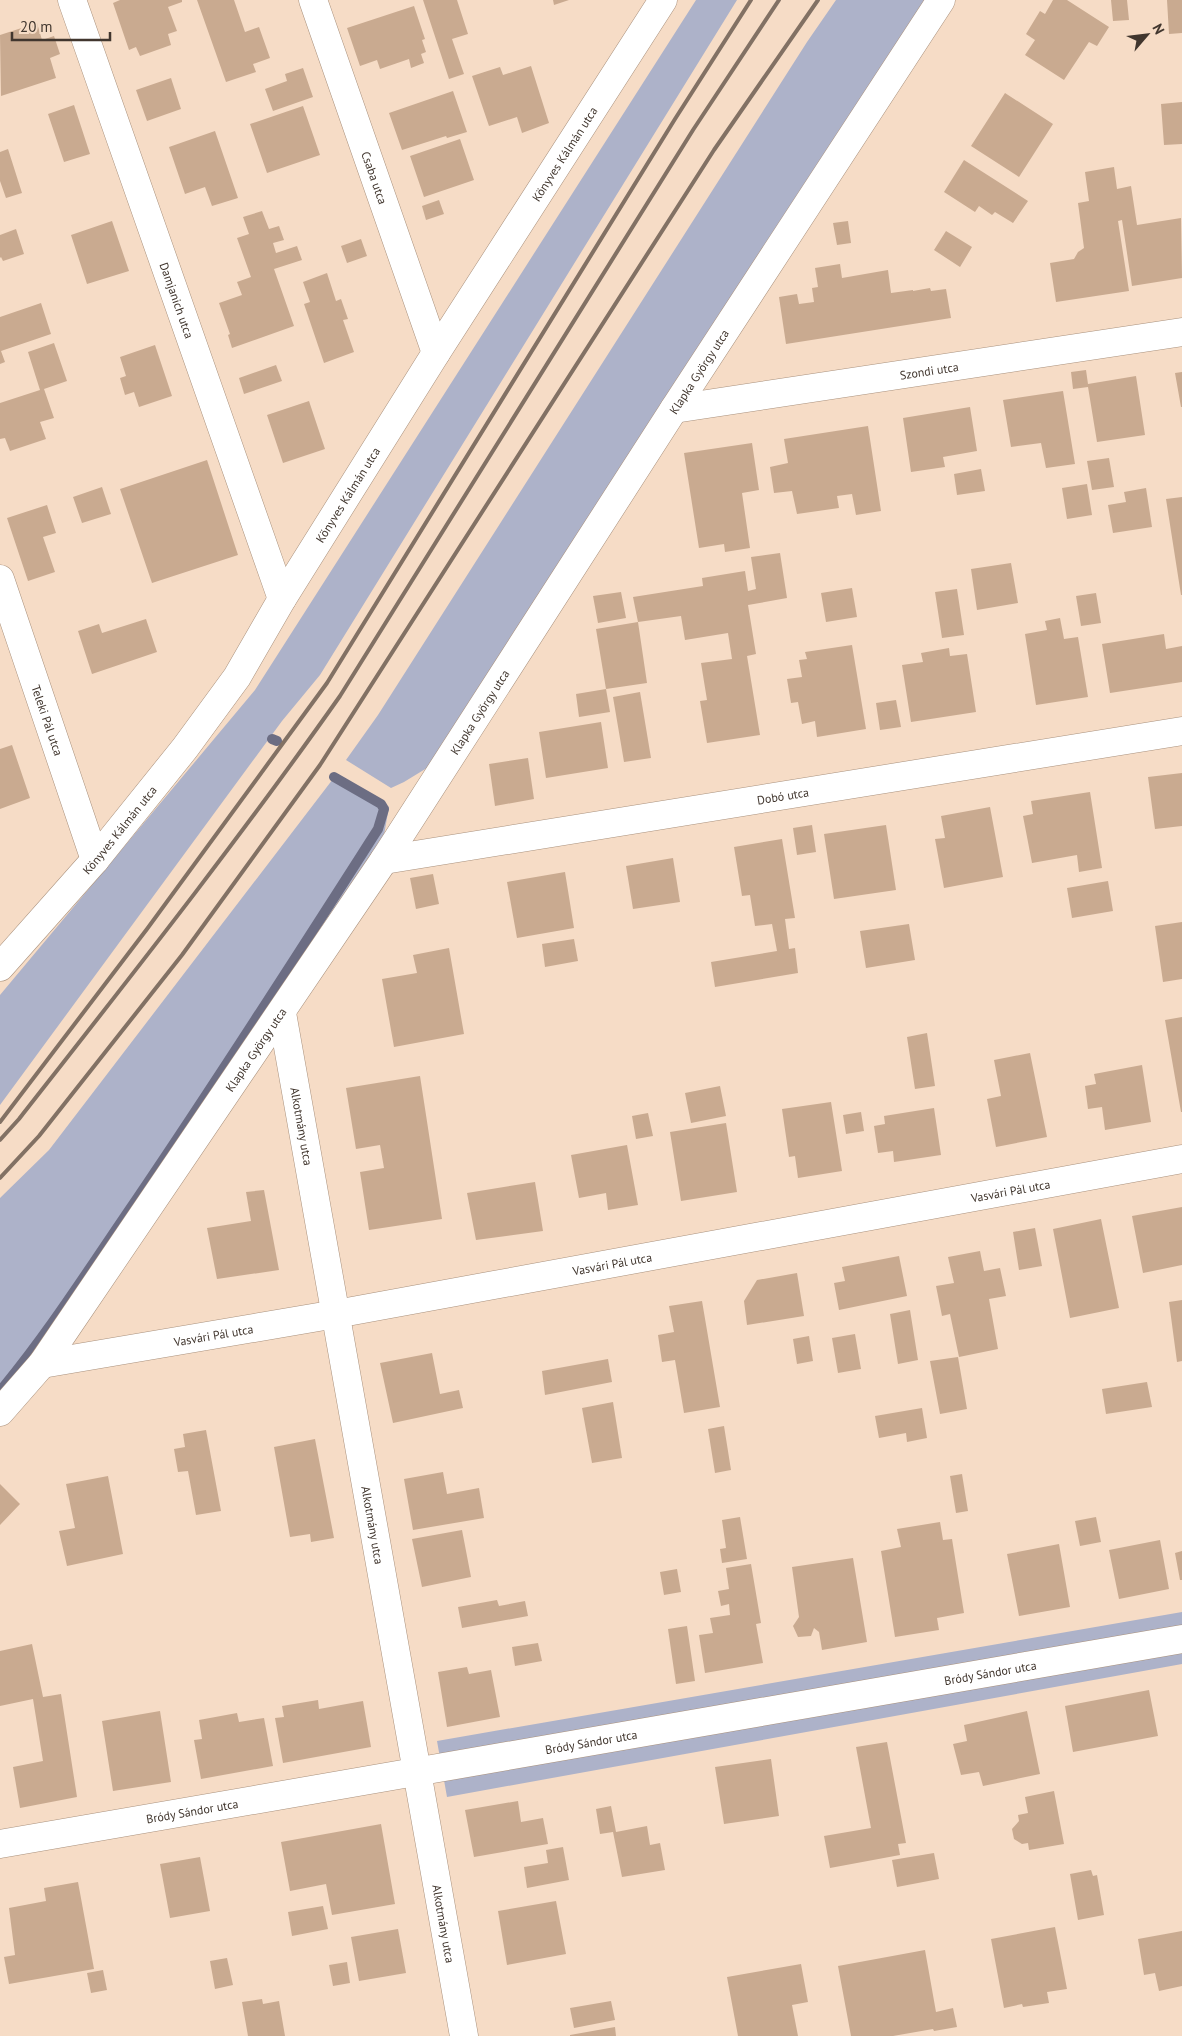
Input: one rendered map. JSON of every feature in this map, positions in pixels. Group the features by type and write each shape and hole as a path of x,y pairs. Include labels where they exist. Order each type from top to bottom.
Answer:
{"street":[{"name":"Damjanich utca","path":"72,0 282,599"},
{"name":"Csaba utca","path":"313,0 436,353"},
{"name":"Könyves Kálmán utca","path":"0,967 95,860 185,748 237,677 282,599 436,353 663,0"},
{"name":"Klapka György utca","path":"0,1412 42,1364 282,1013 384,860 674,409 941,0"},
{"name":"Szondi utca","path":"674,409 1182,332"},
{"name":"Teleki Pál utca","path":"0,579 95,860"},
{"name":"Dobó utca","path":"384,860 1182,731"},
{"name":"Alkotmány utca","path":"282,1013 464,2036"},
{"name":"Vasvári Pál utca","path":"42,1364 336,1314 1182,1160"},
{"name":"Bródy Sándor utca","path":"0,1844 1182,1639"}],"shaded area":[{"path":"696,0 737,0 320,675 282,721 0,1105 0,995 255,690"},
{"path":"836,0 934,0 440,760 391,788 346,760 378,715 807,42"},
{"path":"336,775 389,807 384,835 271,1008 36,1350 0,1394 0,1198 49,1150"},
{"path":"1182,1612 1182,1664 447,1797 437,1741"}],"building":[{"path":"120,0 182,0 182,2 168,7 177,31 168,34 171,45 140,56 136,47 129,50 113,3"},
{"path":"197,0 234,0 245,32 259,27 270,58 253,64 256,72 226,82"},
{"path":"423,0 457,0 468,34 452,39 464,74 449,79"},
{"path":"553,0 569,0 554,5"},
{"path":"1053,0 1067,0 1109,27 1097,46 1089,42 1064,80 1025,55 1035,40 1026,34 1040,11 1045,14"},
{"path":"1111,0 1127,0 1129,20 1113,21"},
{"path":"1167,0 1182,0 1182,33 1169,34"},
{"path":"414,6 425,39 422,40 426,52 421,54 424,63 411,68 409,59 380,69 377,60 360,66 347,28"},
{"path":"37,23 42,40 54,36 60,54 50,58 56,78 1,96 0,35"},
{"path":"531,66 549,123 522,133 517,117 489,126 472,76 500,67 503,75"},
{"path":"303,68 313,97 273,111 265,89 287,81 285,74"},
{"path":"171,78 181,109 147,121 136,90"},
{"path":"453,91 467,132 447,138 446,136 402,150 389,113"},
{"path":"1005,93 1053,124 1019,177 971,146"},
{"path":"1182,102 1182,144 1164,145 1161,104"},
{"path":"74,105 90,154 64,162 48,114"},
{"path":"303,106 320,155 267,173 250,124"},
{"path":"215,131 238,198 212,206 205,187 185,194 169,147"},
{"path":"460,139 474,180 424,197 410,156"},
{"path":"8,149 22,193 6,198 0,181 0,152"},
{"path":"964,160 1028,201 1013,223 995,212 992,215 979,206 975,212 944,192"},
{"path":"1114,167 1117,189 1131,186 1137,225 1181,218 1182,278 1132,286 1122,220 1118,221 1129,291 1056,302 1050,263 1074,259 1078,252 1084,248 1078,203 1089,201 1085,172"},
{"path":"439,200 444,214 426,220 422,206"},
{"path":"262,211 269,229 279,226 284,240 273,243 276,253 297,246 302,260 274,269 294,326 232,348 228,335 230,334 219,303 242,295 237,282 251,277 237,238 249,234 243,217"},
{"path":"112,221 129,271 87,284 71,235"},
{"path":"848,221 851,243 837,245 833,223"},
{"path":"16,229 24,254 3,261 0,258 0,235"},
{"path":"946,231 972,247 960,267 934,250"},
{"path":"361,239 367,256 347,263 341,246"},
{"path":"840,264 842,278 888,270 891,293 930,288 931,291 946,289 951,318 786,344 779,297 797,294 799,304 814,302 812,288 818,287 815,268"},
{"path":"327,273 336,301 341,299 348,319 343,320 354,352 324,363 304,304 310,302 303,282"},
{"path":"41,303 51,334 1,351 5,362 0,364 0,317"},
{"path":"54,343 67,381 44,389 54,418 40,422 46,439 10,451 5,438 0,439 0,403 40,390 28,352"},
{"path":"155,345 172,396 139,407 134,392 125,395 120,378 126,376 120,357"},
{"path":"276,365 282,381 244,394 239,378"},
{"path":"1086,370 1088,384 1136,376 1145,435 1097,442 1088,387 1073,389 1071,372"},
{"path":"1182,372 1182,407 1181,407 1175,373"},
{"path":"1063,391 1075,464 1046,468 1041,443 1011,447 1003,400"},
{"path":"309,401 325,449 283,463 267,415"},
{"path":"970,407 977,451 943,457 945,467 911,472 903,418"},
{"path":"868,426 881,511 856,515 852,494 837,496 839,508 797,514 792,491 774,493 770,467 788,463 784,439"},
{"path":"752,443 759,490 742,493 750,548 725,552 724,544 699,548 684,453"},
{"path":"1109,458 1114,487 1092,490 1087,461"},
{"path":"207,460 238,555 152,583 120,489"},
{"path":"981,469 985,491 957,495 954,474"},
{"path":"1087,484 1092,515 1067,519 1062,488"},
{"path":"102,487 111,514 82,523 73,497"},
{"path":"1146,488 1152,527 1113,533 1108,505 1126,502 1124,492"},
{"path":"1182,497 1182,595 1181,595 1166,499"},
{"path":"47,505 56,533 43,537 55,572 28,581 7,518"},
{"path":"780,553 787,598 748,605 756,654 747,656 760,735 707,743 700,701 707,700 701,663 732,659 728,633 685,640 681,616 638,622 633,597 703,586 702,578 745,571 748,591 756,589 751,557"},
{"path":"1011,563 1018,603 977,610 971,569"},
{"path":"852,588 857,617 826,622 821,593"},
{"path":"957,589 964,635 942,638 935,592"},
{"path":"621,592 626,618 598,623 593,596"},
{"path":"1096,593 1101,623 1081,626 1076,596"},
{"path":"1060,618 1064,639 1078,637 1088,697 1036,705 1025,634 1047,630 1045,621"},
{"path":"146,619 157,652 92,674 78,631 99,624 102,633"},
{"path":"638,622 647,683 606,689 596,629"},
{"path":"1164,634 1166,649 1182,646 1182,682 1110,693 1102,644"},
{"path":"852,645 866,729 817,737 815,721 802,724 798,702 791,703 787,679 802,677 799,660 807,659 805,652"},
{"path":"949,648 950,656 967,654 976,712 911,722 902,665 923,662 921,653"},
{"path":"606,689 610,712 579,717 576,694"},
{"path":"640,692 651,758 624,762 613,697"},
{"path":"896,700 901,727 880,730 876,703"},
{"path":"601,722 608,768 546,778 539,732"},
{"path":"12,745 30,798 0,809 0,749"},
{"path":"528,758 534,799 495,806 489,764"},
{"path":"1182,773 1182,826 1155,829 1148,777"},
{"path":"1090,792 1102,868 1079,872 1077,855 1032,863 1023,816 1033,814 1031,801"},
{"path":"990,807 1003,877 944,888 935,839 945,838 941,816"},
{"path":"812,825 816,852 797,855 793,828"},
{"path":"886,825 896,890 834,899 824,834"},
{"path":"782,839 795,918 785,919 789,949 795,948 798,973 715,987 711,962 777,951 772,924 755,926 750,895 742,896 734,847"},
{"path":"673,858 680,902 633,909 626,866"},
{"path":"565,872 574,928 517,938 507,882"},
{"path":"433,874 439,904 416,909 410,878"},
{"path":"1108,881 1113,911 1072,918 1067,888"},
{"path":"1182,922 1182,979 1163,982 1155,926"},
{"path":"909,924 915,960 866,968 860,931"},
{"path":"574,939 578,961 545,967 542,944"},
{"path":"449,948 464,1034 394,1047 382,979 417,973 413,955"},
{"path":"1182,1017 1182,1112 1181,1112 1165,1020"},
{"path":"927,1033 935,1086 915,1089 907,1037"},
{"path":"1030,1053 1047,1137 996,1147 987,1099 1001,1096 994,1060"},
{"path":"1142,1065 1151,1122 1105,1130 1102,1107 1088,1109 1085,1086 1096,1084 1094,1074"},
{"path":"420,1076 442,1219 369,1230 360,1172 384,1168 380,1145 356,1149 346,1088"},
{"path":"720,1086 726,1116 691,1123 685,1093"},
{"path":"831,1102 842,1171 798,1178 795,1156 789,1157 782,1109"},
{"path":"934,1108 941,1155 894,1162 893,1151 878,1153 874,1126 885,1124 884,1116"},
{"path":"861,1112 864,1131 846,1134 843,1115"},
{"path":"648,1113 653,1136 636,1139 632,1116"},
{"path":"726,1123 737,1192 681,1201 670,1132"},
{"path":"627,1145 638,1205 608,1210 606,1193 579,1198 571,1155"},
{"path":"535,1182 543,1231 476,1240 467,1193"},
{"path":"264,1190 279,1270 217,1279 207,1228 251,1221 246,1192"},
{"path":"1182,1207 1182,1265 1143,1273 1132,1216"},
{"path":"1101,1219 1119,1308 1070,1318 1053,1229"},
{"path":"1035,1228 1042,1266 1019,1270 1013,1232"},
{"path":"980,1251 984,1271 1000,1268 1006,1296 989,1299 998,1349 959,1357 950,1314 942,1316 936,1286 954,1283 948,1257"},
{"path":"899,1256 907,1296 839,1310 834,1283 845,1281 842,1267"},
{"path":"797,1273 804,1316 747,1325 744,1301 757,1280"},
{"path":"1182,1300 1182,1361 1177,1362 1169,1302"},
{"path":"702,1301 720,1407 684,1413 675,1360 662,1362 658,1335 674,1332 669,1306"},
{"path":"910,1310 918,1360 898,1364 890,1314"},
{"path":"855,1334 861,1369 838,1373 832,1338"},
{"path":"809,1336 813,1361 797,1364 793,1339"},
{"path":"432,1353 440,1394 459,1390 463,1408 393,1423 380,1363"},
{"path":"958,1357 967,1409 940,1414 930,1361"},
{"path":"608,1359 612,1382 545,1395 542,1371"},
{"path":"1147,1382 1152,1407 1106,1414 1102,1389"},
{"path":"613,1402 622,1458 592,1463 582,1408"},
{"path":"922,1408 927,1438 907,1442 906,1433 879,1438 875,1416"},
{"path":"724,1426 731,1470 715,1473 708,1429"},
{"path":"206,1430 221,1511 196,1515 188,1471 178,1472 174,1449 185,1447 183,1434"},
{"path":"315,1439 334,1538 311,1542 310,1534 290,1537 274,1447"},
{"path":"443,1472 447,1494 479,1488 484,1518 413,1530 404,1479"},
{"path":"962,1474 968,1511 956,1513 950,1476"},
{"path":"108,1476 123,1554 67,1566 59,1531 75,1528 66,1484"},
{"path":"0,1484 20,1504 0,1525"},
{"path":"740,1517 747,1559 722,1563 720,1549 726,1548 722,1520"},
{"path":"1096,1517 1101,1542 1080,1546 1075,1521"},
{"path":"940,1522 943,1540 952,1539 964,1613 937,1618 939,1630 895,1637 881,1551 901,1547 897,1529"},
{"path":"462,1530 471,1577 422,1587 412,1539"},
{"path":"1160,1540 1169,1589 1119,1599 1109,1550"},
{"path":"1059,1544 1070,1607 1019,1616 1007,1554"},
{"path":"1182,1551 1182,1580 1180,1580 1175,1553"},
{"path":"853,1558 867,1642 822,1650 819,1632 814,1628 811,1636 798,1637 793,1626 799,1617 792,1567"},
{"path":"751,1564 761,1623 756,1624 763,1663 705,1673 699,1635 713,1633 710,1618 730,1615 729,1604 721,1606 718,1591 729,1589 726,1568"},
{"path":"677,1569 681,1592 664,1595 660,1572"},
{"path":"497,1600 499,1606 525,1601 528,1616 462,1628 458,1607"},
{"path":"687,1626 695,1681 676,1684 668,1629"},
{"path":"538,1643 542,1661 515,1666 512,1647"},
{"path":"32,1644 43,1697 61,1694 77,1797 20,1808 13,1767 43,1761 33,1699 0,1706 0,1651"},
{"path":"467,1667 469,1674 491,1670 500,1717 447,1727 438,1672"},
{"path":"1149,1690 1158,1736 1073,1752 1065,1706"},
{"path":"318,1700 319,1709 363,1701 371,1747 283,1763 275,1718 284,1717 282,1706"},
{"path":"160,1711 171,1782 113,1791 102,1721"},
{"path":"1027,1711 1040,1774 983,1786 979,1772 961,1775 953,1744 967,1741 964,1725"},
{"path":"237,1713 239,1722 264,1718 273,1766 201,1779 194,1740 202,1739 199,1720"},
{"path":"887,1742 906,1843 898,1844 900,1855 830,1868 824,1836 871,1828 856,1747"},
{"path":"771,1759 779,1816 724,1824 715,1767"},
{"path":"1054,1791 1064,1844 1029,1850 1028,1843 1022,1844 1014,1839 1012,1829 1019,1821 1018,1815 1028,1813 1025,1797"},
{"path":"518,1801 521,1822 543,1818 548,1844 474,1857 465,1810"},
{"path":"611,1806 616,1832 647,1826 650,1845 660,1843 665,1870 622,1877 613,1832 600,1834 596,1809"},
{"path":"381,1824 395,1904 332,1915 326,1884 290,1891 281,1842"},
{"path":"563,1847 569,1880 527,1888 524,1867 548,1863 546,1850"},
{"path":"934,1853 939,1879 897,1887 892,1860"},
{"path":"200,1857 210,1911 170,1918 160,1864"},
{"path":"1091,1870 1093,1876 1097,1875 1104,1915 1078,1920 1070,1874"},
{"path":"78,1882 94,1969 9,1984 4,1957 15,1955 9,1908 46,1901 44,1888"},
{"path":"556,1901 566,1954 507,1965 498,1911"},
{"path":"323,1906 328,1929 292,1936 288,1912"},
{"path":"1055,1927 1067,1989 1047,1992 1049,2003 1023,2007 1022,2004 1004,2008 991,1939"},
{"path":"398,1929 406,1973 359,1981 351,1937"},
{"path":"1182,1931 1182,1986 1159,1991 1155,1973 1144,1975 1138,1939"},
{"path":"925,1950 936,2012 953,2008 957,2027 893,2036 851,2036 838,1966"},
{"path":"227,1958 233,1985 215,1989 210,1961"},
{"path":"347,1962 350,1983 333,1986 329,1965"},
{"path":"801,1964 808,2002 792,2005 798,2036 738,2036 727,1977"},
{"path":"103,1970 107,1990 91,1993 87,1973"},
{"path":"262,1999 263,2004 279,2001 285,2036 248,2036 242,2002"},
{"path":"611,2001 615,2020 574,2028 570,2008"},
{"path":"615,2027 616,2036 570,2036 570,2035"}],"waterway":[{"path":"272,739 277,741"},
{"path":"0,1391 87,1273 258,1016 378,829 384,809 381,804 334,777"}],"railway":[{"path":"0,1122 147,929 327,683 675,119 751,0"},
{"path":"0,1140 19,1119 182,910 340,696 693,130 779,0"},
{"path":"0,1178 39,1136 182,955 320,765 714,150 818,0"}]}
